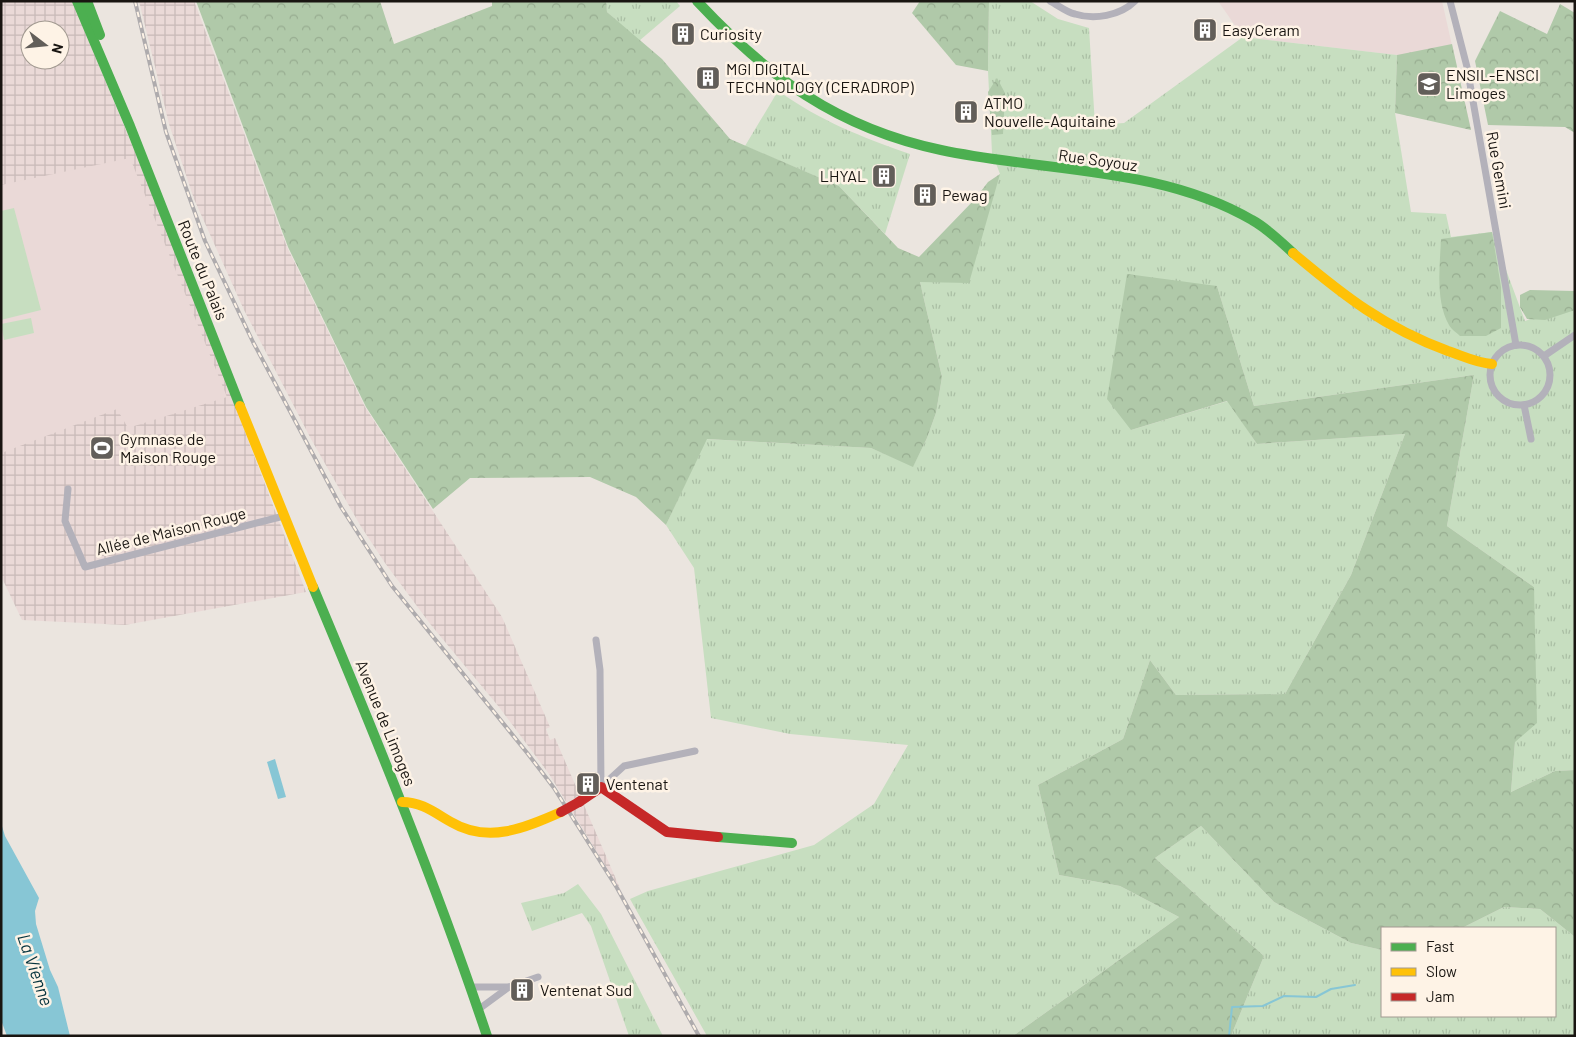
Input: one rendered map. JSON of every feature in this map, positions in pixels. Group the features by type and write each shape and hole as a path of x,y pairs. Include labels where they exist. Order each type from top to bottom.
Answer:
{"street":[{"name":"Route du Palais","path":"77,1 130,126 248,425"},
{"name":"Route du Palais","path":"86,1 118,84 130,126"},
{"name":"Rue Soyouz","path":"697,1 727,35 764,69 827,109 871,130 906,142 941,150 1154,183 1197,194 1253,220 1341,294 1376,318 1429,344 1481,363 1492,364"},
{"path":"1050,1 1075,14 1094,16 1111,15 1135,1"},
{"name":"Rue Gemini","path":"1450,1 1467,67 1516,345"},
{"path":"1544,356 1575,335"},
{"path":"1516,345 1531,347 1544,356 1550,370 1548,386 1539,399 1524,405 1509,403 1496,394 1490,379 1492,364 1502,352 1516,345"},
{"path":"1524,405 1531,440"},
{"name":"Avenue de Limoges","path":"248,425 402,802 479,1009 487,1036"},
{"name":"Allée de Maison Rouge","path":"68,489 65,521 85,567 284,516"},
{"path":"596,640 600,670 601,787"},
{"path":"402,802 410,801 424,806 465,829 494,834 514,832 561,812 578,802 601,787 624,766 695,751"},
{"path":"601,787 667,832 792,843"},
{"path":"479,1009 509,987 538,977"},
{"path":"471,988 509,987"}],"shaded area":[{"path":"1,1 72,1 173,243 306,592 125,625 22,620 1,576"},
{"path":"139,1 194,1 287,247 365,407 502,617 550,727 546,729 550,740 555,738 622,893 549,774 499,707 431,625 385,563 360,525 311,439 244,310 194,199 169,124"},
{"name":"ENSIL-ENSCI Limoges","path":"1218,1 1442,1 1471,130 1397,55 1243,37"},
{"path":"130,158 227,397 128,428 117,409 4,452 1,442 1,185"}],"green space":[{"path":"196,1 380,1 394,44 492,6 492,1 606,1 607,12 662,59 730,139 839,186 898,248 919,257 975,199 988,182 1000,174 969,283 920,282 942,377 936,413 927,438 913,467 871,448 707,439 666,525 636,497 590,477 470,478 433,509 366,407 288,247"},
{"path":"606,1 676,1 680,6 639,41 607,12"},
{"path":"920,1 989,1 988,71 956,65 912,13"},
{"path":"989,1 1030,1 1058,19 1089,28 1095,125 1124,123 1243,37 1397,55 1395,113 1411,212 1446,214 1451,237 1492,232 1525,321 1575,303 1575,770 1555,771 1511,792 1515,742 1534,587 1447,526 1474,375 1254,406 1217,286 1131,430 1228,401 1257,444 1405,434 1351,575 1285,694 1176,695 1150,660 1123,739 1038,785 1059,875 1120,886 1179,917 1013,1036 707,1036 630,899 648,891 814,845 874,804 908,745 790,734 711,718 694,568 666,525 706,439 871,448 913,466 927,438 936,413 942,377 920,282 1000,174 992,153 988,71"},
{"path":"1560,4 1575,13 1575,133 1565,127 1488,125 1475,61 1500,11 1547,34"},
{"path":"1452,44 1471,130 1395,113 1397,55"},
{"path":"997,78 1005,93 1003,134 992,135 988,92"},
{"path":"778,91 826,120 910,154 885,234 839,186 745,146"},
{"path":"14,208 41,310 1,320 1,211"},
{"path":"1492,232 1501,287 1501,328 1486,336 1460,336 1449,325 1442,305 1439,282 1441,239"},
{"path":"1127,274 1217,286 1254,406 1474,375 1447,526 1534,587 1537,723 1515,742 1511,792 1555,771 1575,770 1575,937 1540,909 1504,907 1464,927 1381,927 1381,950 1351,943 1274,902 1201,826 1155,858 1264,956 1231,1036 1013,1036 1179,917 1120,886 1059,875 1038,785 1123,739 1150,660 1176,695 1285,694 1351,575 1405,434 1257,444 1227,401 1131,430 1107,399"},
{"path":"1530,290 1575,291 1575,310 1545,320 1527,319 1520,307 1520,295"},
{"path":"31,318 34,333 4,340 1,324"},
{"path":"1201,826 1274,902 1351,943 1381,950 1381,1017 1556,1017 1556,927 1464,927 1504,907 1540,909 1575,937 1575,1036 1231,1036 1264,956 1155,858"},
{"path":"578,884 601,914 663,1036 629,1036 591,926 582,913 532,931 521,903 564,893"}],"water":[{"path":"275,759 286,797 278,799 267,762"},
{"name":"La Vienne","path":"1,823 5,836 39,898 35,911 36,924 50,970 58,987 70,1036 7,1036 1,1020"}],"waterway":[{"path":"1229,1036 1232,1007 1263,1006 1284,996 1316,997 1331,989 1355,985"}],"railway":[{"path":"135,1 166,132 205,241 253,342 341,507 392,586 554,788 617,888 699,1036"}],"traffic: fast":[{"path":"77,1 130,126 240,406"},
{"path":"87,1 100,35"},
{"path":"697,1 750,53 778,76 807,96 869,128 941,150 1100,173 1179,189 1216,202 1258,223 1293,253"},
{"path":"313,587 404,810 487,1036"},
{"path":"718,837 792,843"}],"traffic: slow":[{"path":"1293,253 1366,310 1404,332 1475,361 1492,364"},
{"path":"240,406 313,587"},
{"path":"402,802 422,806 465,829 493,833 520,828 561,812"}],"traffic: jam":[{"path":"579,802 601,787 667,832 718,837"},
{"path":"561,812 579,802"}],"place":[{"name":"EasyCeram","path":"1205,30"},
{"name":"Curiosity","path":"683,34"},
{"name":"MGI DIGITAL TECHNOLOGY (CERADROP)","path":"708,78"},
{"name":"ENSIL-ENSCI Limoges","path":"1429,84"},
{"name":"ATMO Nouvelle-Aquitaine","path":"966,112"},
{"name":"LHYAL","path":"884,176"},
{"name":"Pewag","path":"925,195"},
{"name":"Gymnase de Maison Rouge","path":"102,448"},
{"name":"Ventenat","path":"588,784"},
{"name":"Ventenat Sud","path":"522,990"}]}
